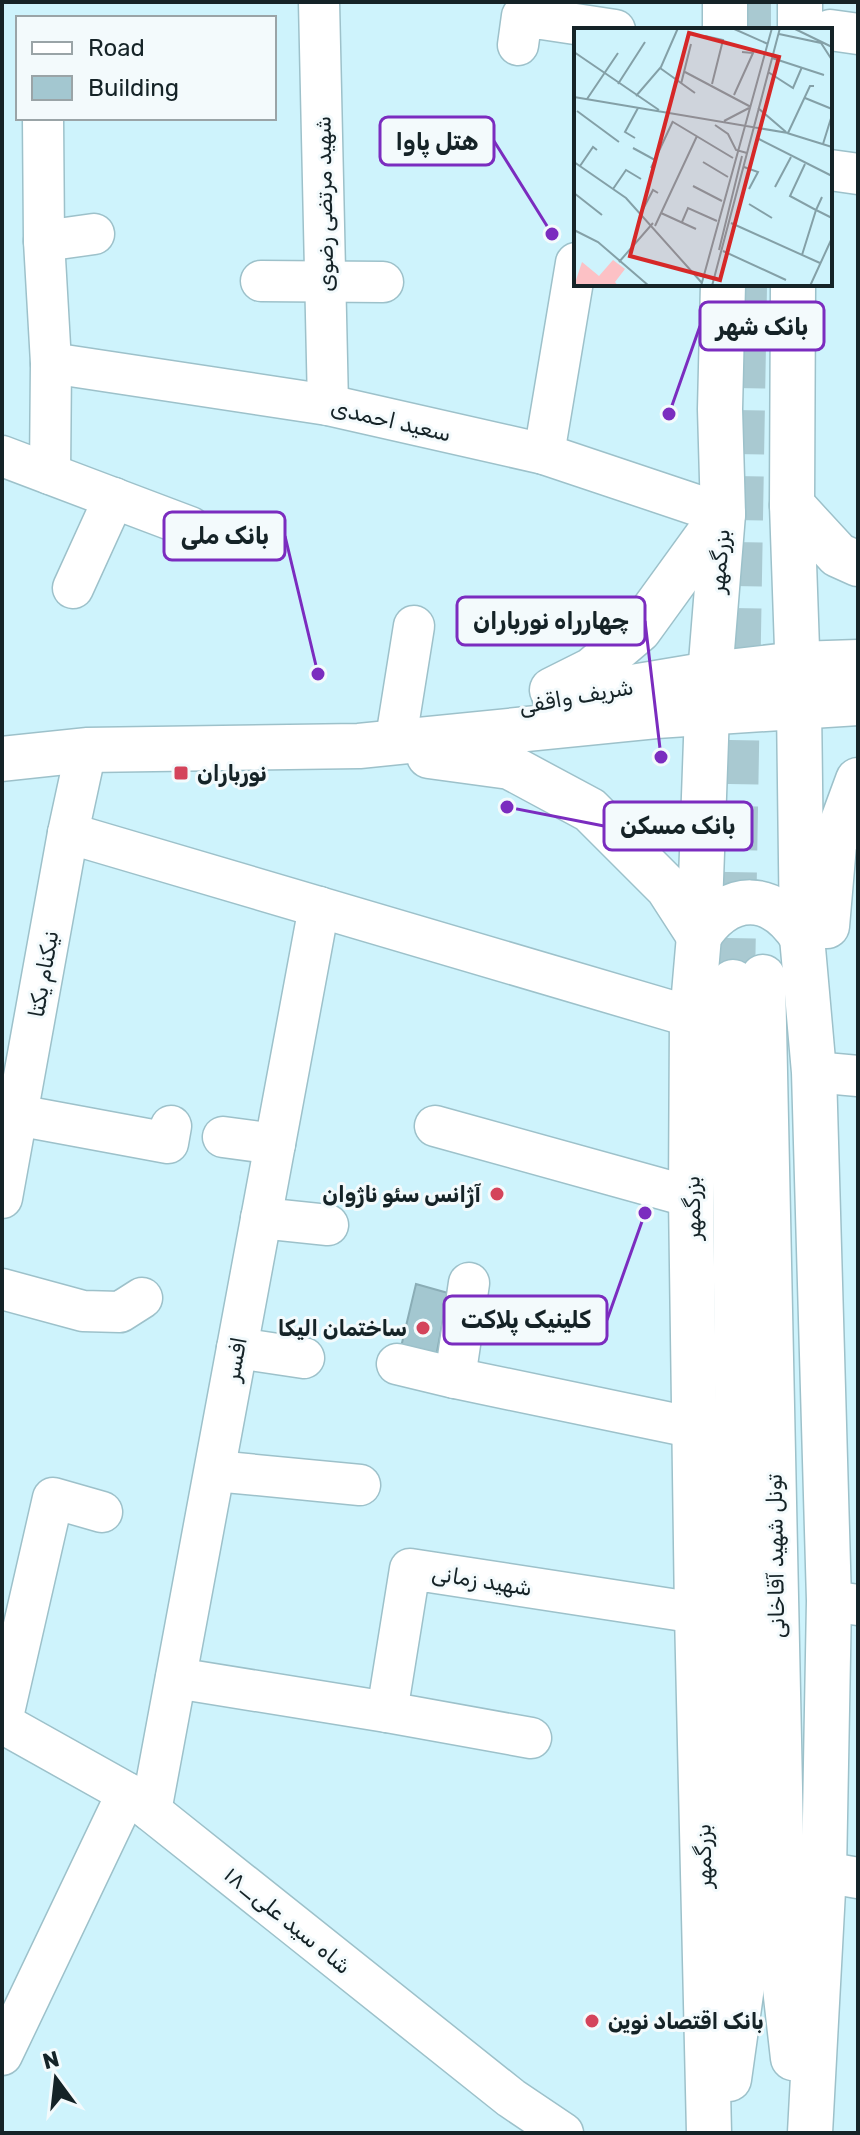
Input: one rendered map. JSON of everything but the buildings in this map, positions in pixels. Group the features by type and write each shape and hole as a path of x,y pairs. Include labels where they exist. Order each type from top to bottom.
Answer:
{"main road":[{"path":"725,2 725,28"},
{"name":"بزرگمهر","path":"709,2133 697,1613 691,1197 692,1017 699,936 708,693 723,514 720,409 723,286"},
{"path":"793,286 792,505 802,937 814,1072 844,1603 841,1875 810,2133"},
{"path":"792,505 838,555 858,564"},
{"path":"523,705 592,670 639,630 723,514"},
{"path":"708,693 798,685 858,662"},
{"path":"798,685 858,703"},
{"name":"شریف واقفی","path":"359,746 398,726 523,705 708,693"},
{"name":"شریف واقفی","path":"2,759 86,750 359,746 708,693"},
{"path":"359,746 510,767 590,810 668,888 699,936 711,918 729,906 751,902 772,907 790,919 802,937"},
{"path":"814,1072 834,845 858,780"},
{"name":"تونل شهید آقاخانی","path":"721,2133 743,1979 748,980 784,1979 801,2133"}],"street":[{"name":"شهید مرتضی رضوی","path":"319,2 328,405"},
{"path":"518,45 522,16 602,28"},
{"path":"832,28 858,34"},
{"path":"43,120 44,241 51,363 50,474"},
{"path":"832,170 858,174"},
{"path":"44,241 94,234"},
{"path":"544,454 574,275"},
{"path":"261,281 383,282"},
{"name":"سعید احمدی","path":"51,363 328,405 544,454 723,514"},
{"path":"2,456 190,527"},
{"path":"73,588 114,498"},
{"path":"398,726 414,626"},
{"name":"نیکنام یکتا","path":"2,1198 17,1115 19,1008 68,833 86,750"},
{"path":"68,833 692,1017"},
{"name":"افسر","path":"2,2055 139,1802 176,1678 319,907"},
{"path":"814,1072 858,1076"},
{"path":"17,1115 168,1143 171,1126"},
{"path":"435,1126 691,1197"},
{"path":"223,1137 275,1144"},
{"path":"261,1218 328,1225"},
{"path":"455,1378 469,1283"},
{"path":"2,1289 81,1321 120,1312 142,1298"},
{"path":"237,1348 304,1358"},
{"path":"397,1364 695,1428"},
{"path":"215,1471 360,1485"},
{"path":"2,1722 53,1498 102,1512"},
{"name":"شهید زمانی","path":"387,1712 410,1569 697,1613"},
{"path":"176,1678 531,1738"},
{"name":"۱۸_شاه سید علی","path":"2,1722 139,1802 511,2098 563,2133"}],"tunnel":[{"path":"749,2 749,28"},
{"path":"733,982 745,286"}],"place":[{"name":"هتل پاوا","path":"552,234"},
{"name":"بانک شهر","path":"669,414"},
{"name":"بانک ملی","path":"318,674"},
{"name":"چهارراه نورباران","path":"661,757"},
{"name":"نورباران","path":"181,773"},
{"name":"بانک مسکن","path":"507,807"},
{"name":"آژانس سئو ناژوان","path":"497,1194"},
{"name":"کلینیک پلاکت","path":"645,1213"},
{"name":"ساختمان الیکا","path":"423,1328"},
{"name":"بانک اقتصاد نوین","path":"592,2021"}]}
